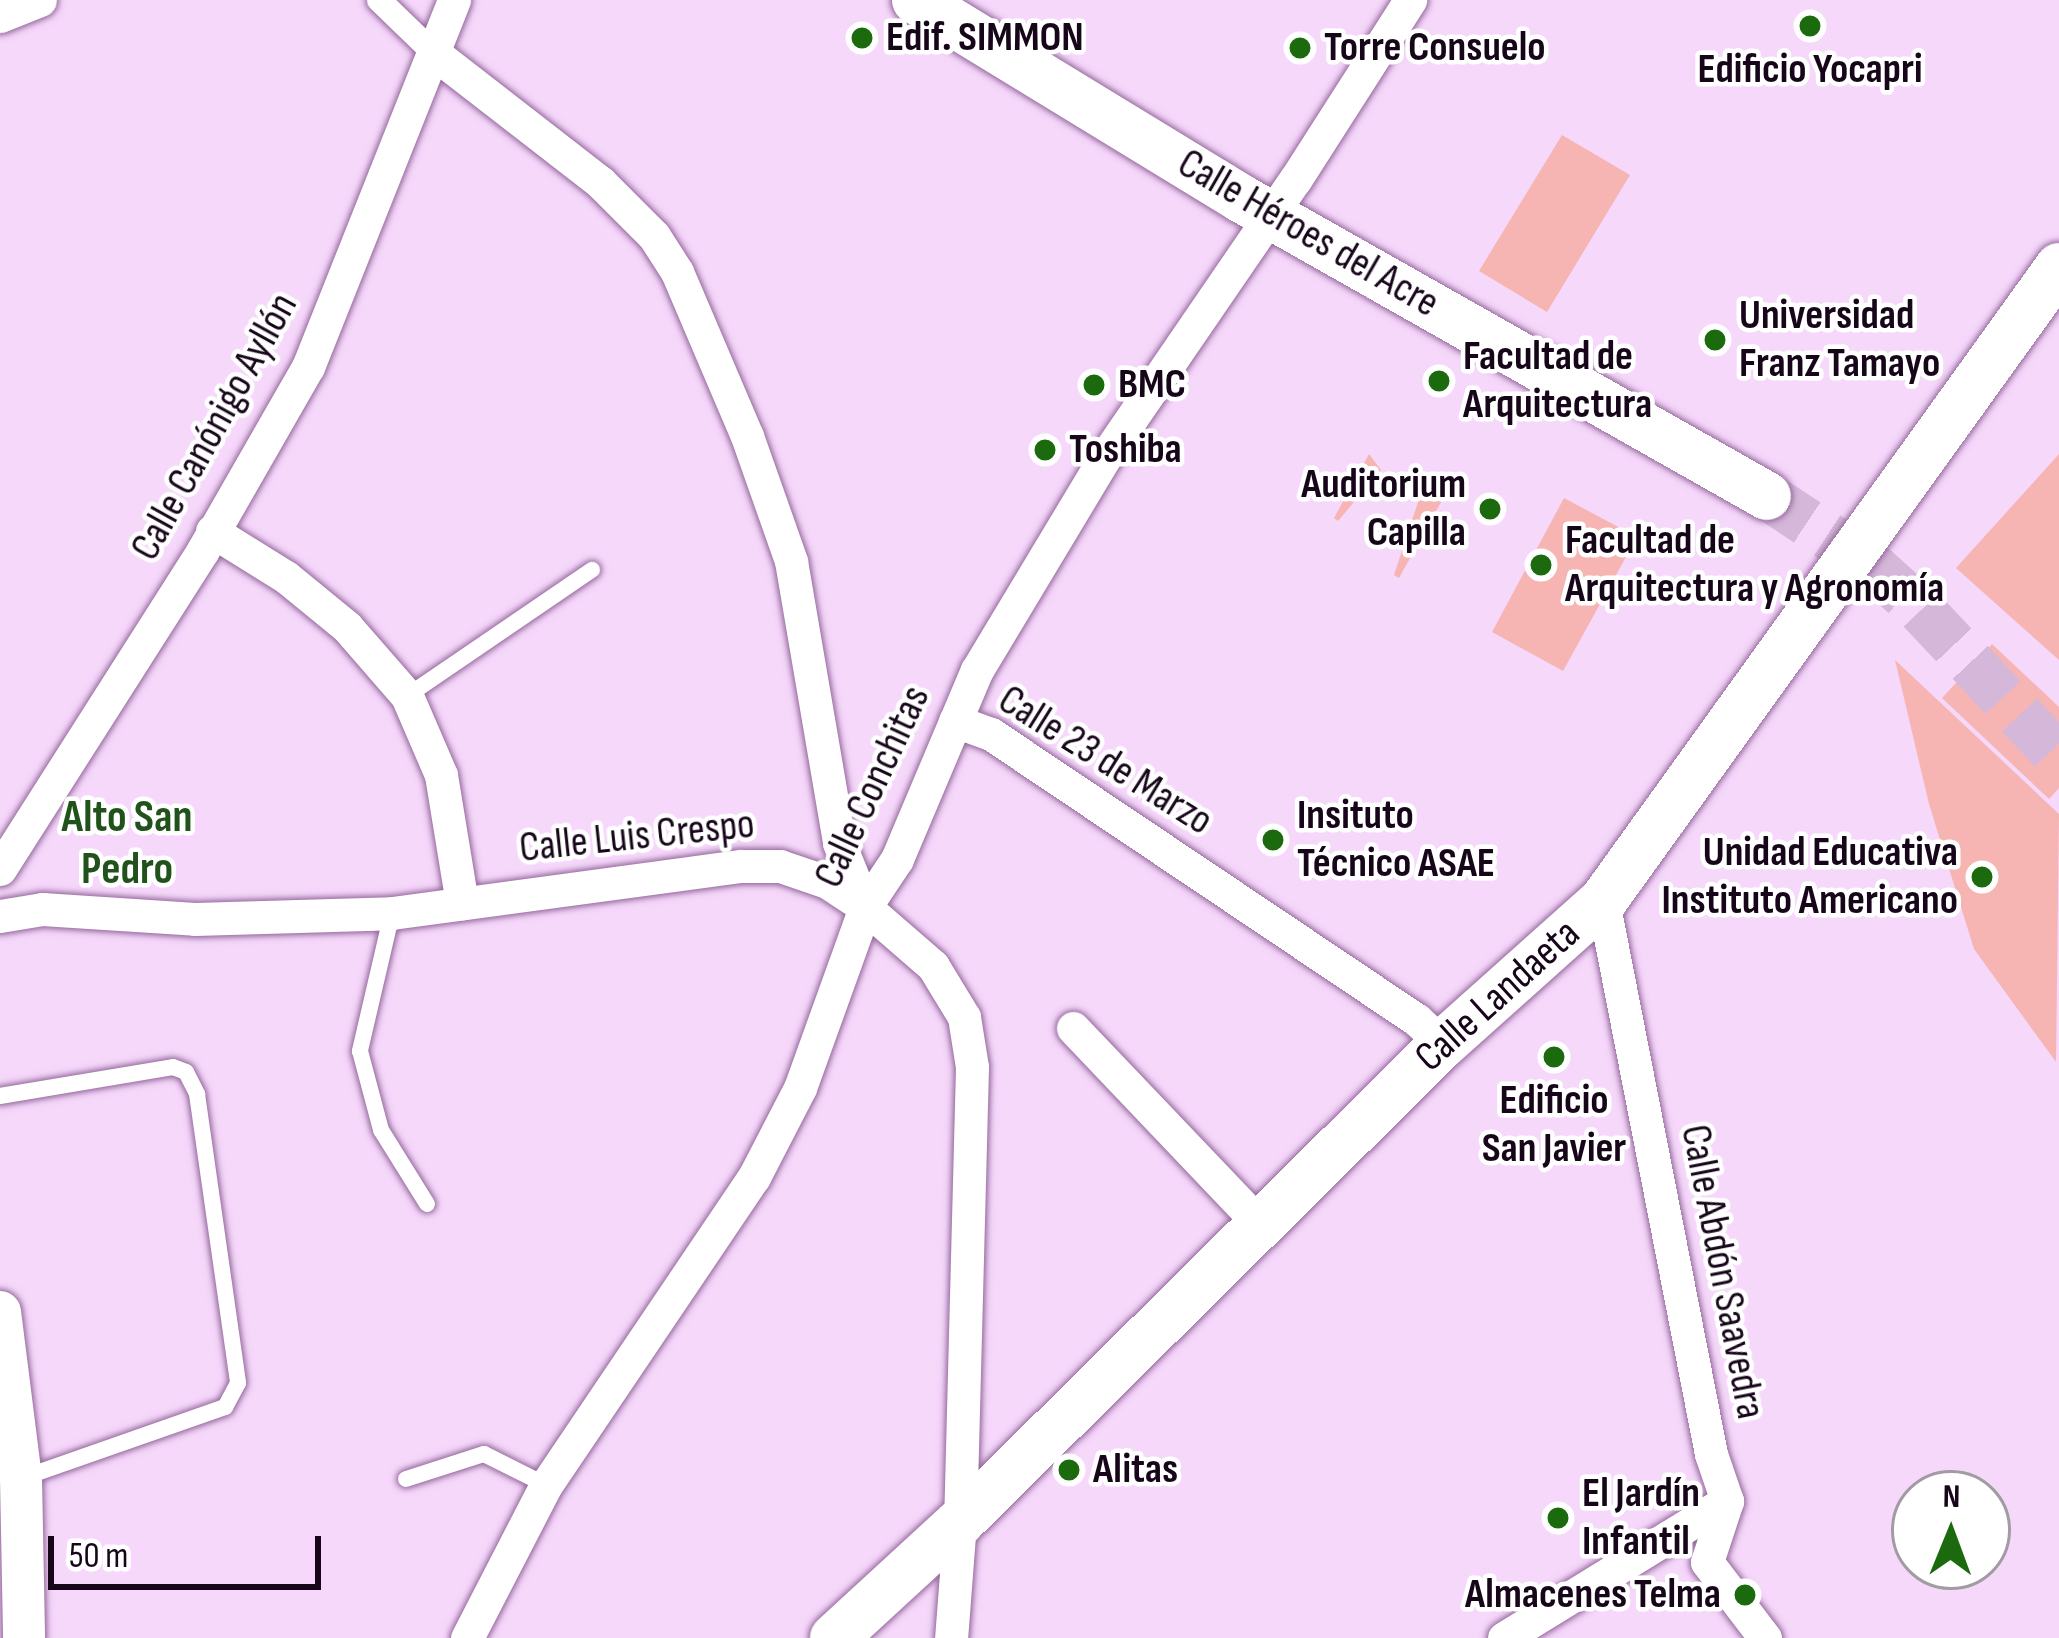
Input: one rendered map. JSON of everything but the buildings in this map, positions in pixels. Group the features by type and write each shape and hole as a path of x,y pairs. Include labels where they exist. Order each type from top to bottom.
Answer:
{"main road":[{"name":"Calle Héroes del Acre","path":"933,4 1271,214 1767,496"},
{"name":"Calle Landaeta","path":"834,1638 960,1522 1443,1044 1604,901 2059,267"}],"street":[{"path":"0,16 40,0"},
{"path":"379,0 435,54 600,182 654,236 685,288 747,436 791,561 839,843 865,907"},
{"name":"Calle Canónigo Ayllón","path":"0,868 212,531 308,367 454,0"},
{"name":"Calle Conchitas","path":"467,1638 545,1485 754,1177 800,1088 865,907 897,859 977,670 1105,457 1410,0"},
{"path":"212,531 286,578 347,627 406,695 441,775 462,903"},
{"name":"Calle 23 de Marzo","path":"955,721 991,734 1417,1020 1443,1044"},
{"name":"Calle Luis Crespo","path":"0,916 42,908 195,919 392,914 780,866 826,882 865,907 933,966 964,1017 972,1067 960,1522 951,1638"},
{"name":"Calle Abdón Saavedra","path":"1604,901 1711,1454 1726,1501"},
{"path":"1073,1028 1258,1223"},
{"path":"0,1312 21,1478 24,1638"},
{"path":"1504,1638 1726,1501"},
{"path":"1726,1501 1707,1562 1765,1638"}],"lane":[{"path":"406,695 592,570"},
{"path":"392,914 360,1051 381,1130 428,1204"},
{"path":"0,1096 173,1067 186,1072 197,1094 238,1383 225,1407 21,1478"},
{"path":"406,1479 484,1454 545,1485"}],"shaded area":[{"path":"1562,135 1630,175 1547,312 1479,271"},
{"path":"1369,454 1381,470 1338,521 1334,518"},
{"path":"2059,454 2059,660 1956,568"},
{"path":"1421,493 1445,495 1399,578 1394,575"},
{"path":"1564,498 1637,537 1563,671 1492,632"},
{"path":"1992,644 2059,707 2059,788 2049,799 1942,698"},
{"path":"1895,660 2059,814 2056,1062 1974,949 1929,804"}],"tunnel":[{"path":"1767,496 1869,563 1921,610 2059,757"}],"place":[{"name":"Edificio Yocapri","path":"1810,26"},
{"name":"Edif. SIMMON","path":"862,38"},
{"name":"Torre Consuelo","path":"1300,48"},
{"name":"Universidad Franz Tamayo","path":"1715,340"},
{"name":"Facultad de Arquitectura","path":"1439,381"},
{"name":"BMC","path":"1094,385"},
{"name":"Toshiba","path":"1045,450"},
{"name":"Auditorium Capilla","path":"1490,509"},
{"name":"Facultad de Arquitectura y Agronomía","path":"1541,565"},
{"name":"Insituto Técnico ASAE","path":"1273,840"},
{"name":"Unidad Educativa Instituto Americano","path":"1982,877"},
{"name":"Edificio San Javier","path":"1554,1057"},
{"name":"Alitas","path":"1069,1470"},
{"name":"El Jardín Infantil","path":"1558,1518"},
{"name":"Almacenes Telma","path":"1745,1595"}],"district":[{"name":"Alto San Pedro","path":"127,844"}]}
